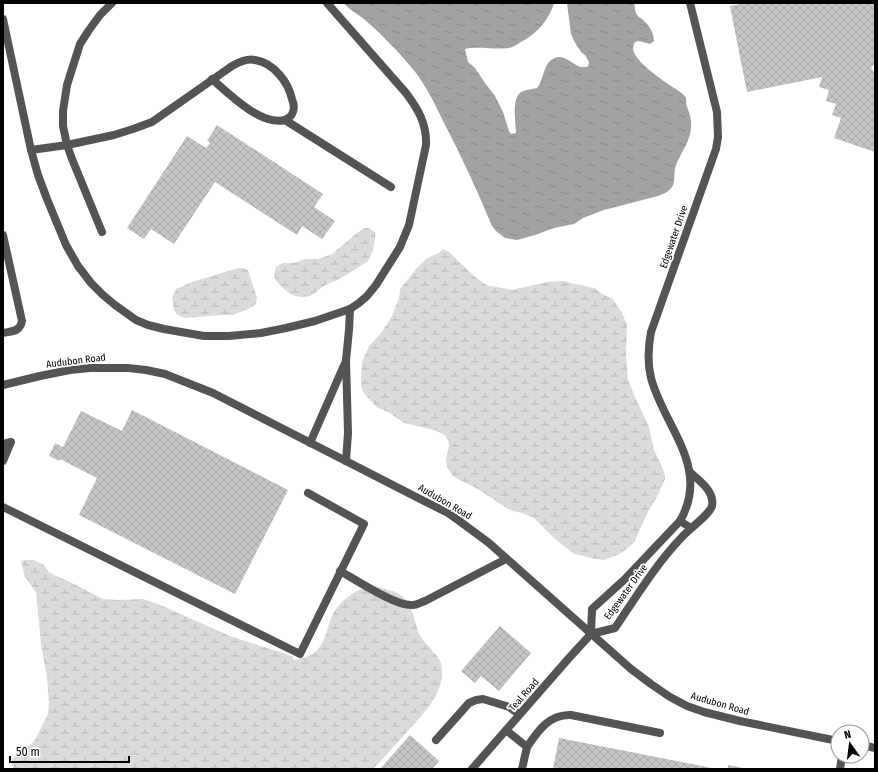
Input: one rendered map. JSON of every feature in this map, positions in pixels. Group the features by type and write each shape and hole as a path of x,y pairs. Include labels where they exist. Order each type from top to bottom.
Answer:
{"street":[{"path":"102,232 67,145 63,126 63,111 67,85 80,44 97,20 112,3"},
{"path":"3,20 31,150 38,175 66,245 78,266 91,283 103,295 136,320 148,325 184,333 204,336 229,336 261,333 286,328 321,319 350,309 367,296 376,285 400,247 409,225 426,145 424,124 418,110 406,93 327,3"},
{"name":"Edgewater Drive","path":"690,3 718,112 718,137 716,149 648,344 649,366 653,384 682,449 690,472 689,496 686,510 680,521 624,580 592,609 591,634 615,628 660,563 678,541 711,509 711,495 703,484 690,472"},
{"path":"31,150 67,145 114,135 152,122 212,79 232,66 243,61 255,59 262,62 282,78 288,86 291,94 294,110 291,116 285,120 271,120 256,114 233,98 212,79"},
{"path":"285,120 391,187"},
{"path":"3,235 22,321 17,330 3,333"},
{"path":"346,461 348,433 346,360 350,309"},
{"path":"310,443 346,360"},
{"name":"Audubon Road","path":"3,385 55,373 90,368 128,368 165,374 213,393 448,513 469,528 506,559 591,634 651,684 670,697 687,706 722,717 830,739"},
{"path":"3,444 11,442 3,461"},
{"path":"3,507 300,654 364,524 308,493"},
{"path":"680,521 691,528"},
{"path":"340,571 386,597 399,603 413,605 425,601 506,559"},
{"name":"Teal Road","path":"472,769 591,634"},
{"path":"436,740 469,703 476,700 483,699 509,707 519,714"},
{"path":"522,769 527,747 536,733 550,720 559,715 571,715 660,733"},
{"path":"506,730 527,747"}],"green space":[{"path":"365,228 369,228 375,232 374,247 368,261 343,277 322,287 312,295 303,297 291,294 276,280 274,276 276,267 283,263 294,263 305,259 319,259 332,254"},
{"path":"443,249 449,252 475,277 488,286 512,290 547,282 562,281 594,288 604,295 612,298 622,313 627,325 626,353 628,380 649,427 654,450 665,475 665,479 635,541 618,555 604,560 574,554 555,539 534,518 505,507 476,488 453,476 447,467 446,459 449,446 445,435 434,430 404,423 388,412 378,408 362,390 362,362 369,346 381,333 392,316 399,298 400,289 426,259"},
{"path":"238,268 248,270 257,299 255,305 233,315 186,318 181,317 174,310 172,297 177,288"},
{"path":"34,560 44,565 48,571 54,575 103,599 143,599 158,604 230,636 292,656 294,660 304,658 318,649 323,642 332,616 340,604 351,594 364,588 372,587 379,587 393,591 398,593 407,601 412,611 419,634 440,661 442,673 441,683 432,701 420,718 373,769 14,769 12,766 12,759 24,751 35,740 48,714 49,703 36,592 25,577 21,561"}],"water":[{"path":"344,3 554,3 549,15 538,30 515,46 509,48 465,49 468,62 475,68 495,96 511,134 516,133 515,105 518,95 523,91 537,88 541,82 545,68 553,58 562,57 578,66 588,67 589,62 585,55 581,52 571,34 567,3 634,3 637,15 643,19 649,27 654,41 650,44 639,41 635,42 633,46 634,53 643,65 686,98 686,104 691,118 690,133 676,165 673,186 667,192 658,196 604,210 583,218 574,224 554,228 517,240 505,238 492,226 475,186 431,96 420,78 385,39"}],"building":[{"path":"746,3 873,3 875,5 875,64 871,67 875,75 875,152 834,138 841,118 832,115 836,104 826,101 829,90 819,87 822,77 747,92 730,6"},
{"path":"217,125 323,194 314,207 335,221 322,239 302,226 297,235 215,182 174,244 151,229 144,239 127,228 187,136 206,148 210,143 207,141"},
{"path":"132,410 288,490 235,594 79,515 97,478 60,459 59,461 49,456 55,443 63,447 81,411 122,431"},
{"path":"500,626 531,653 499,691 481,676 475,683 461,671"},
{"path":"410,735 439,761 432,769 380,769"},
{"path":"559,738 712,768 712,769 553,769"},
{"path":"728,765 743,768 743,769 728,769"}]}
